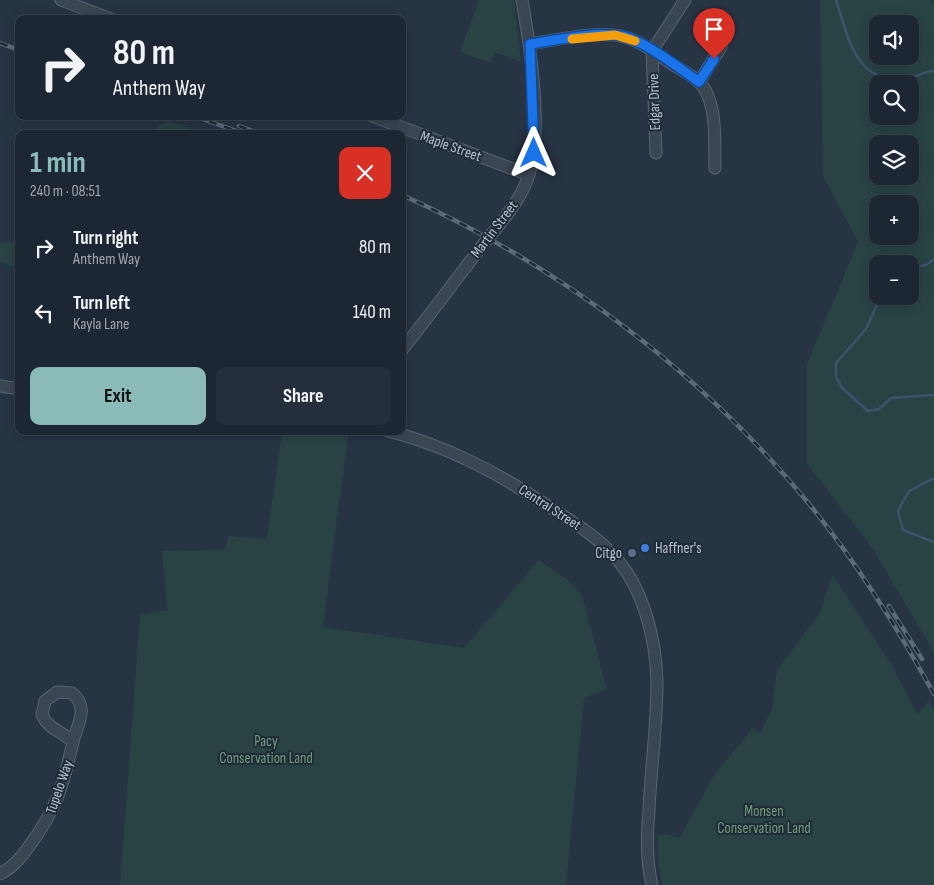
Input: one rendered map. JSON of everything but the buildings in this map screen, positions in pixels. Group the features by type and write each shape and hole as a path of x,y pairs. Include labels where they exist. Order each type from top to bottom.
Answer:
{"street":[{"path":"61,0 100,15"},
{"name":"Martin Street","path":"406,345 512,207 529,175 534,153 535,136 530,44 522,0"},
{"path":"652,51 685,0"},
{"path":"530,44 615,35 635,41 699,82 708,93 711,106 715,168"},
{"path":"699,82 721,47"},
{"name":"Edgar Drive","path":"652,51 656,153"},
{"name":"Maple Street","path":"383,120 529,175"},
{"path":"0,386 15,388"},
{"name":"Central Street","path":"401,435 452,451 511,482 599,541 617,559 630,578 641,603 651,635 657,681 648,831 648,862 652,885"},
{"name":"Tupelo Way","path":"0,874 17,863 51,815 65,778 73,742"}],"green space":[{"path":"479,0 514,0 521,62 495,52 491,63 460,52"},
{"path":"820,0 931,0 934,4 934,652 871,546 807,464 807,364 858,242 823,176"},
{"path":"168,121 195,130 156,130 157,127"},
{"path":"15,241 15,268 0,262 0,243"},
{"name":"Pacy Conservation Land","path":"281,435 348,435 323,627 464,648 539,560 566,579 582,596 607,689 584,698 566,885 120,885 140,615 167,610 162,551 225,550 228,536 267,539"},
{"name":"Monsen Conservation Land","path":"833,575 893,667 917,714 929,701 934,710 934,885 662,885 658,860 658,834 680,837 714,775 753,728 760,733 772,709 777,670 819,614"}],"waterway":[{"path":"836,0 855,54 873,73 885,78 901,80 934,71"},
{"path":"919,266 926,265 934,259"},
{"path":"877,305 866,329 836,363 836,377 842,388 868,411 879,409 891,398 934,395"},
{"path":"934,478 909,491 898,511 903,530 934,542"}],"railway":[{"path":"0,43 15,49"},
{"path":"205,120 234,130"},
{"path":"239,126 250,130"},
{"path":"406,197 460,223 572,289 675,367 722,410 768,456 827,527 876,597 934,694"},
{"path":"889,606 922,659"}],"slow traffic":[{"path":"572,39 615,35 635,41"}],"place":[{"name":"Haffner's","path":"645,548"},
{"name":"Citgo","path":"632,553"}],"route":[{"path":"534,153 535,136 530,44 595,36 615,35 624,37 645,46 699,82 714,59"}]}
